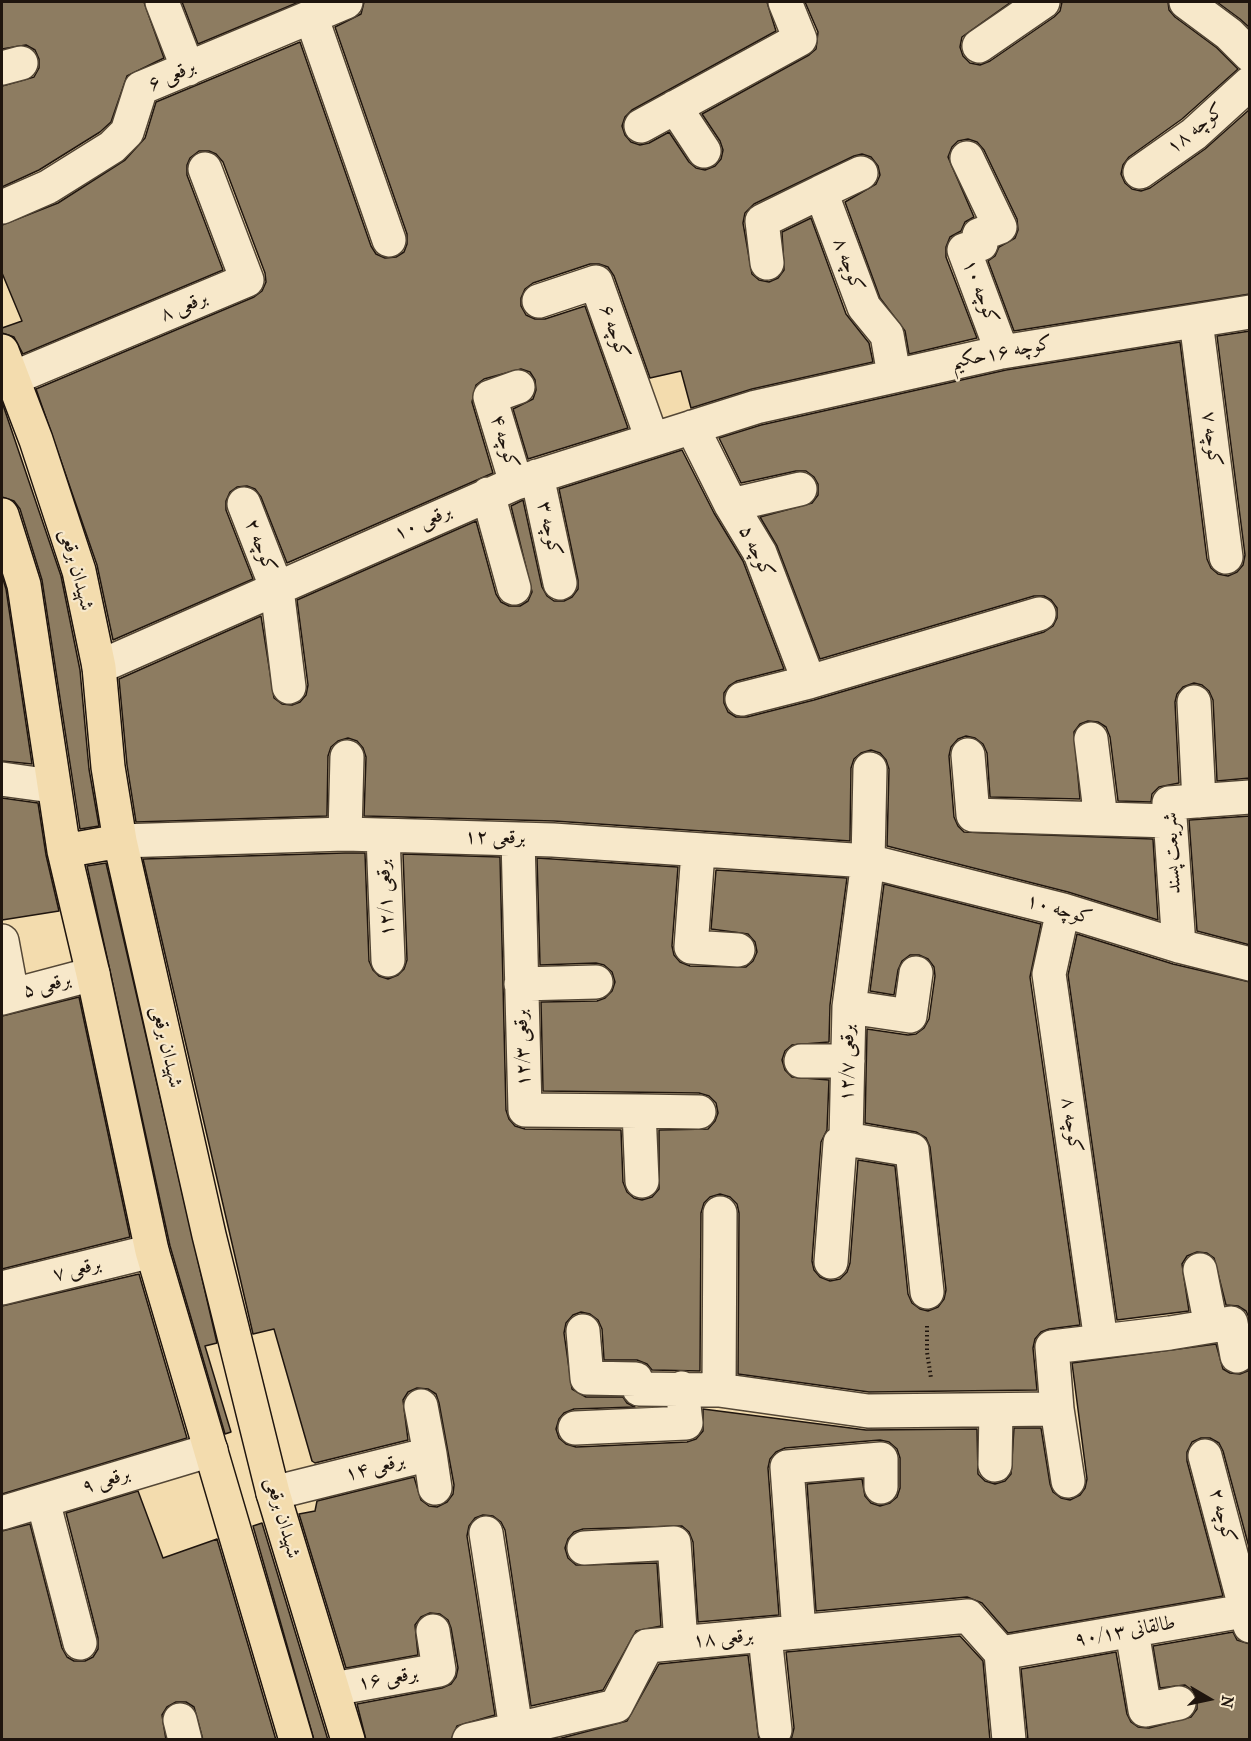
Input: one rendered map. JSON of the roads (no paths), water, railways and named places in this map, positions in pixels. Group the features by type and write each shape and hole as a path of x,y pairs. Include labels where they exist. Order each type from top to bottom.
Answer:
{"main road":[{"name":"شهیدان برقعی","path":"6,365 36,440 80,571 99,667 108,767 120,841 209,1235 273,1493 348,1740"},
{"path":"2,515 24,585 52,786 64,851 93,974 152,1251 296,1740"},
{"path":"64,851 120,841"}],"street":[{"path":"162,2 188,69"},
{"name":"برقعی ۶","path":"2,207 48,187 112,147 127,132 141,88 346,2"},
{"path":"641,126 800,39 785,2"},
{"path":"979,46 1043,2"},
{"path":"1186,2 1243,35"},
{"path":"311,16 389,240"},
{"name":"کوچه ۱۸","path":"1140,172 1194,134 1250,83"},
{"path":"675,106 704,151"},
{"name":"کوچه ۱۰","path":"967,158 1000,227 979,235 981,244 964,250 1002,352"},
{"name":"برقعی ۸","path":"6,365 247,280 205,169"},
{"path":"767,263 762,221 861,173"},
{"name":"کوچه ۸","path":"821,192 864,307 887,335 894,375"},
{"name":"کوچه ۶","path":"539,301 596,282 652,439"},
{"name":"کوچه ۱۶حکیم","path":"756,407 1002,352 1250,312"},
{"name":"کوچه ۷","path":"1196,321 1235,521 1226,557"},
{"name":"کوچه ۴","path":"514,484 490,397 519,387"},
{"name":"برقعی ۱۰","path":"99,667 514,484 756,407"},
{"name":"کوچه ۵","path":"692,427 731,505 760,553 809,682"},
{"path":"514,484 514,588"},
{"name":"کوچه ۳","path":"514,484 560,583"},
{"path":"731,505 800,489"},
{"name":"کوچه ۲","path":"244,504 277,589 288,687"},
{"path":"742,699 809,682 1026,608"},
{"path":"1194,702 1199,801"},
{"path":"1091,739 1101,819"},
{"path":"968,755 973,814 1170,821"},
{"path":"345,834 347,757"},
{"name":"برقعی ۱۲/۷","path":"831,1263 840,1143 846,1139 849,1007 868,861 870,769"},
{"path":"2,779 52,786"},
{"name":"شریعت پسند","path":"1179,946 1169,803 1250,797"},
{"name":"برقعی ۱۲","path":"120,841 345,834 518,839 868,861"},
{"name":"برقعی ۱۲/۱","path":"383,836 388,960"},
{"name":"برقعی ۱۲/۳","path":"518,839 525,1110 639,1111"},
{"path":"698,852 691,947 738,950"},
{"name":"کوچه ۱۰","path":"868,861 1063,910 1179,946 1250,964"},
{"name":"کوچه ۸","path":"1063,910 1049,974 1101,1341"},
{"path":"2,941 7,997"},
{"path":"849,1007 910,1016 916,973"},
{"name":"برقعی ۵","path":"7,997 93,974"},
{"path":"521,984 596,982"},
{"path":"801,1061 848,1061"},
{"path":"642,1180 639,1111 699,1112"},
{"path":"846,1139 912,1150 927,1292"},
{"path":"719,1390 720,1213"},
{"name":"برقعی ۷","path":"2,1288 152,1251"},
{"path":"1200,1270 1211,1326"},
{"path":"1068,1481 1057,1409 1052,1347 1232,1323 1237,1356"},
{"path":"583,1332 587,1378 636,1378 639,1389 719,1390 868,1411 1057,1409"},
{"path":"575,1428 686,1423 682,1388"},
{"name":"برقعی ۱۴","path":"273,1493 430,1454 421,1406"},
{"path":"995,1466 996,1410"},
{"name":"برقعی ۹","path":"2,1513 211,1450"},
{"path":"430,1454 435,1488"},
{"name":"کوچه ۲","path":"1205,1456 1249,1616"},
{"path":"799,1632 787,1467 881,1459 881,1487"},
{"path":"43,1501 80,1644"},
{"path":"486,1533 516,1729"},
{"path":"584,1548 674,1543 681,1643"},
{"name":"برقعی ۱۸","path":"469,1740 516,1729 584,1727 616,1706 647,1646 968,1616 1001,1653"},
{"name":"طالقانی ۹۰/۱۳","path":"1001,1653 1132,1631 1249,1616"},
{"name":"برقعی ۱۶","path":"333,1689 439,1670 433,1631"},
{"path":"1132,1631 1145,1710 1179,1703"},
{"path":"765,1635 775,1730"},
{"path":"1001,1653 1010,1740"}]}
